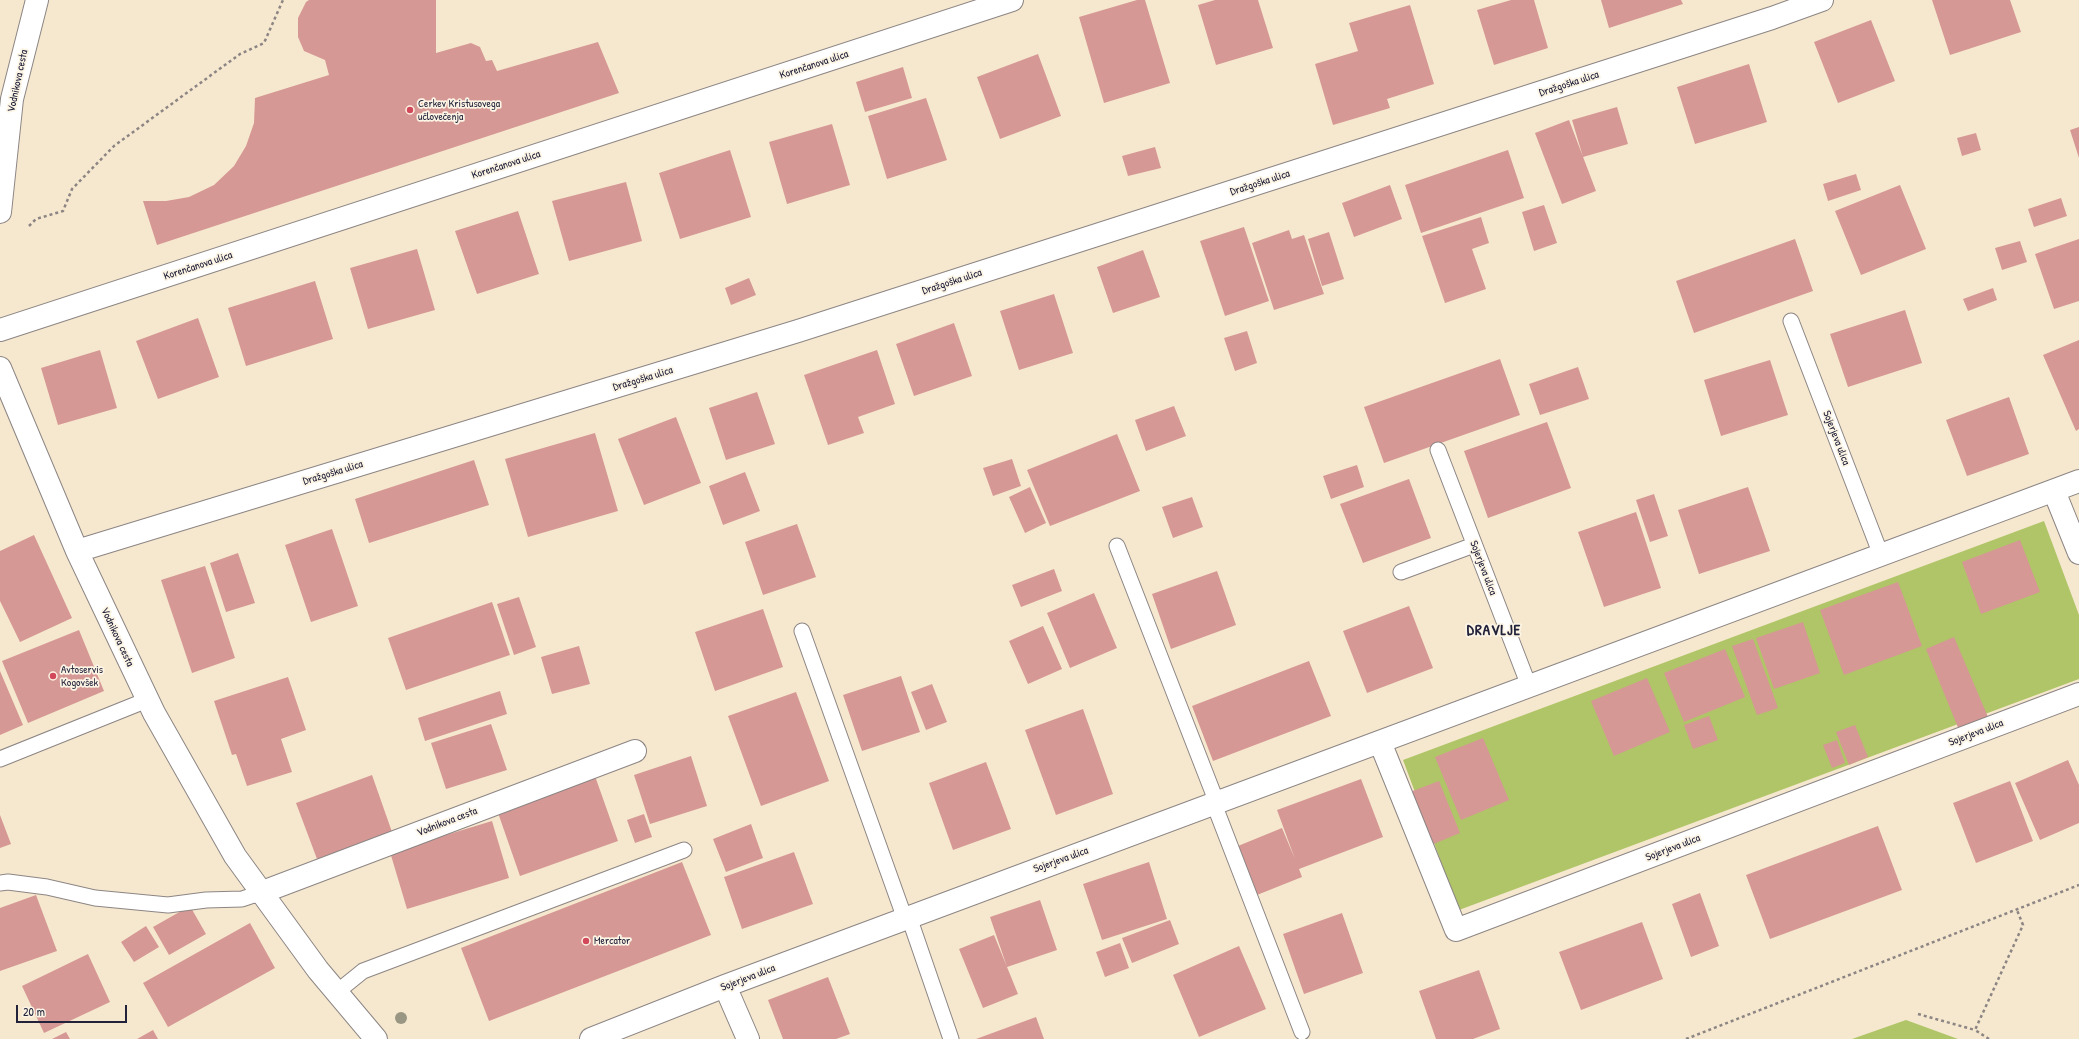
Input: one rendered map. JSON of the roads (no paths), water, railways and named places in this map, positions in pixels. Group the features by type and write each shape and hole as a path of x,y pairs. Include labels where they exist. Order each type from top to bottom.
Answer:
{"street":[{"name":"Vodnikova cesta","path":"0,212 12,99 37,0"},
{"name":"Korenčanova ulica","path":"0,330 1012,0"},
{"name":"Dražgoška ulica","path":"77,551 806,329 1772,18 1822,0"},
{"name":"Vodnikova cesta","path":"0,368 77,551 147,700 235,856 260,893 337,992 376,1039"},
{"name":"Sojerjeva ulica","path":"591,1039 725,986 2079,481"},
{"path":"2054,490 2079,553"},
{"name":"Sojerjeva ulica","path":"1380,742 1456,930 2079,694"},
{"name":"Vodnikova cesta","path":"260,893 635,751"},
{"path":"725,986 748,1039"}],"lane":[{"name":"Sojerjeva ulica","path":"1791,321 1881,555"},
{"name":"Sojerjeva ulica","path":"1438,450 1530,686"},
{"path":"1401,572 1474,545"},
{"path":"1117,546 1302,1032"},
{"path":"802,631 951,1039"},
{"path":"0,759 147,700"},
{"path":"337,992 363,972 684,850"},
{"path":"0,883 8,882 47,887 95,898 168,905 206,900 242,899 260,893"}],"place":[{"name":"Cerkev Kristusovega učlovečenja","path":"410,110"},
{"name":"Avtoservis Kogovšek","path":"53,676"},
{"name":"Mercator","path":"586,941"}],"district":[{"name":"DRAVLJE","path":"1494,631"}]}
